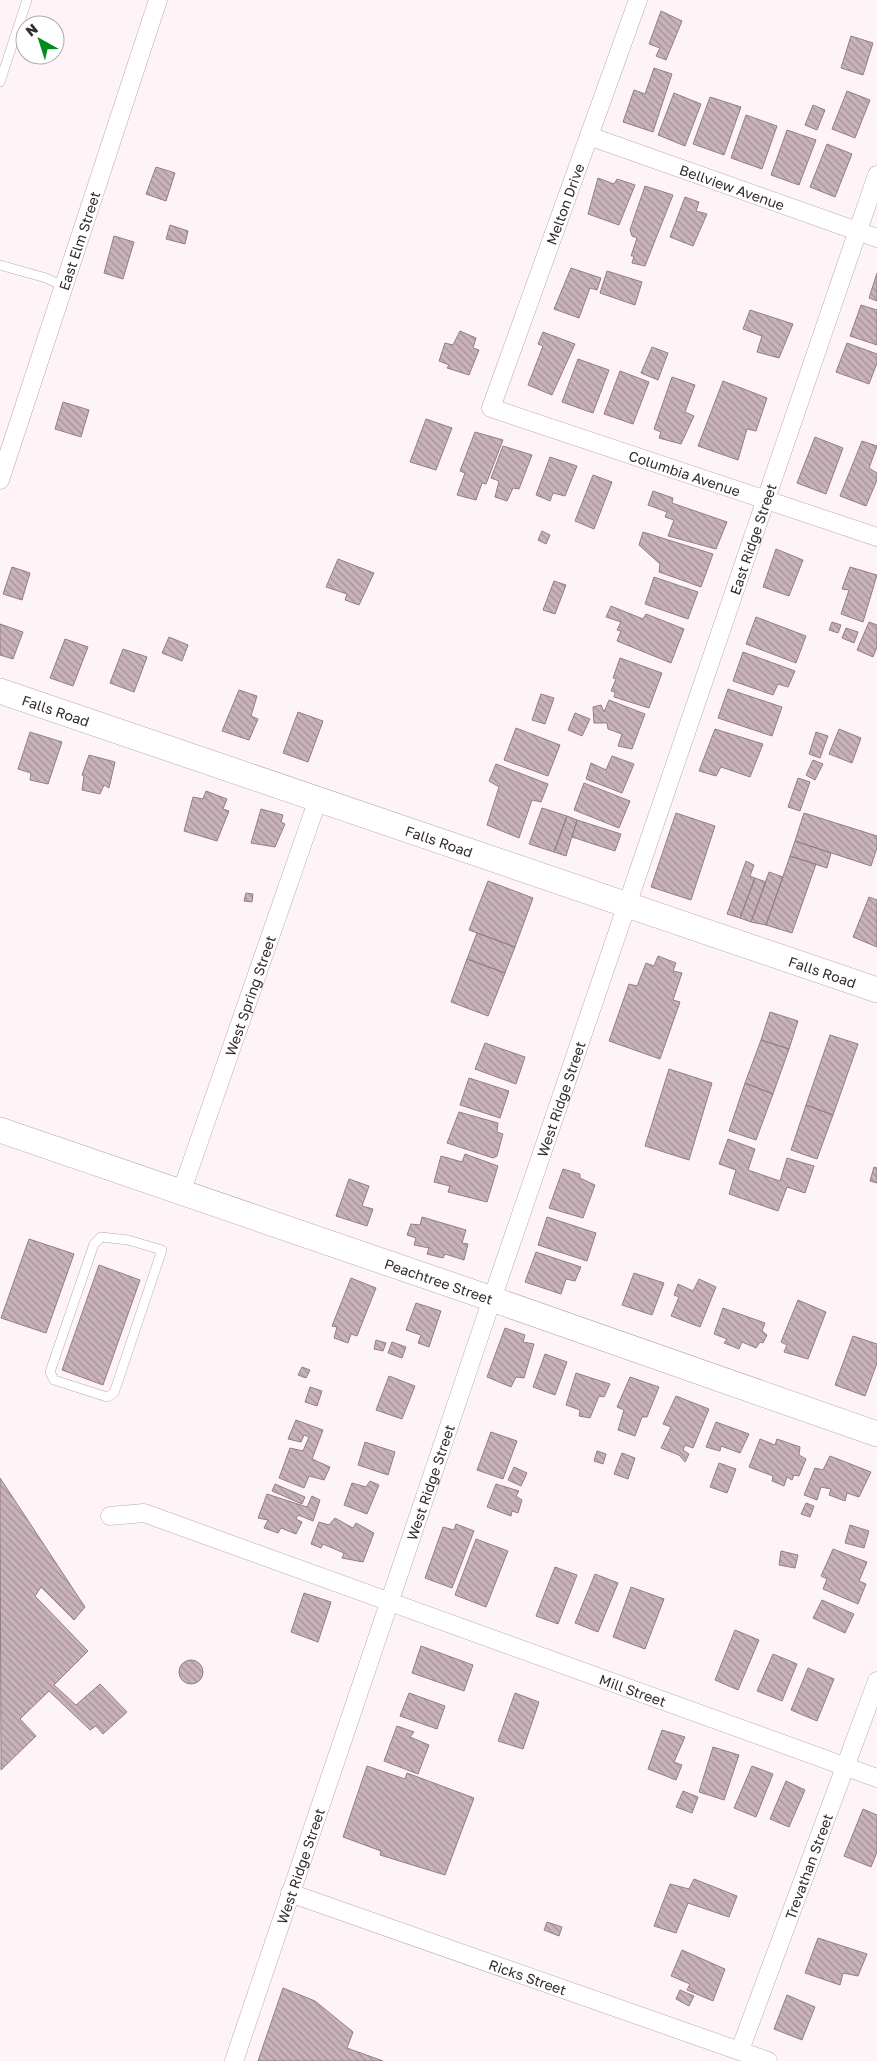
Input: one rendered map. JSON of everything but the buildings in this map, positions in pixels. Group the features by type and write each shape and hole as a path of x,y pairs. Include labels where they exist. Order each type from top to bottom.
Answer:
{"main road":[{"name":"Falls Road","path":"0,690 877,990"},
{"name":"Peachtree Street","path":"0,1130 877,1434"}],"street":[{"name":"Melton Drive","path":"491,408 638,0"},
{"name":"East Elm Street","path":"0,480 155,1"},
{"name":"Bellview Avenue","path":"589,136 877,238"},
{"name":"East Ridge Street","path":"628,904 877,175"},
{"name":"Columbia Avenue","path":"491,408 877,537"},
{"name":"West Spring Street","path":"181,1193 318,799"},
{"name":"West Ridge Street","path":"234,2061 389,1601 628,904"},
{"name":"Mill Street","path":"110,1516 144,1513 877,1778"},
{"name":"Trevathan Street","path":"740,2050 877,1681"},
{"name":"Ricks Street","path":"290,1893 768,2061"}],"lane":[{"path":"0,82 27,0"},
{"path":"0,265 46,278 63,286"},
{"path":"101,1237 113,1237 162,1250 114,1393 107,1397 54,1380 50,1372 52,1363 94,1244 101,1237"}]}
